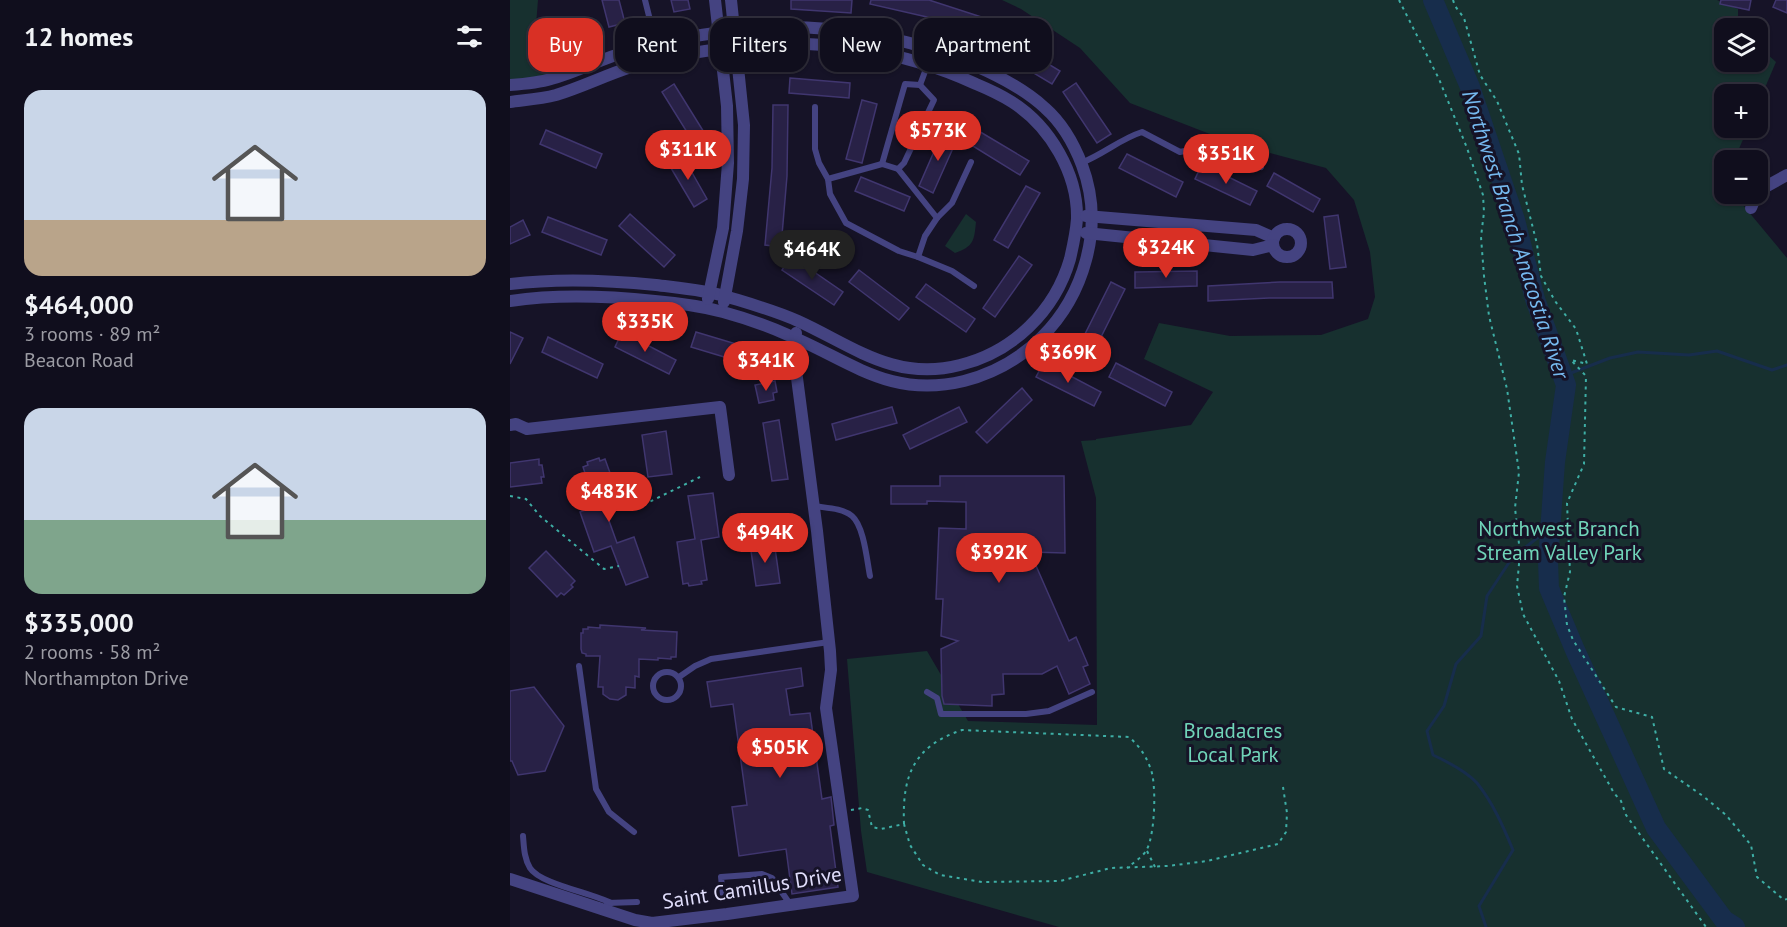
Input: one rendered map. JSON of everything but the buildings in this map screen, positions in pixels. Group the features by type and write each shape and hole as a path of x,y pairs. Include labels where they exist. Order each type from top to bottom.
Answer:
{"street":[{"path":"715,0 717,18"},
{"path":"731,0 733,18"},
{"path":"808,29 900,39 914,44"},
{"path":"808,45 896,55 914,61"},
{"path":"510,102 554,96 630,67 672,56 710,51"},
{"path":"510,86 549,80 615,55"},
{"path":"706,308 723,228 728,163 727,106 723,72"},
{"path":"722,311 741,208 744,125 739,72"},
{"path":"510,284 554,280 613,281 710,292 797,321 874,359 893,366 916,369 961,365 1003,347 1039,317 1053,298 1065,274 1076,232 1074,189 1053,141 1035,120 1012,102 949,72"},
{"path":"510,301 555,297 603,297 664,302 722,311 796,338 868,374 889,381 916,385 965,381 1011,361 1035,344 1052,328 1067,306 1083,271 1092,233 1092,216 1089,185 1066,132 1047,109 1021,88 987,72"},
{"path":"1768,186 1787,175"},
{"path":"1751,208 1752,204"},
{"path":"1076,232 1253,250 1274,241 1256,230 1077,216"},
{"path":"797,321 794,355 829,642"},
{"path":"1010,342 1019,355"},
{"path":"510,425 516,424 527,429 720,407 729,475"},
{"name":"Saint Camillus Drive","path":"510,879 635,920 652,923 853,896 826,708 831,670 829,642"}],"lane":[{"path":"645,0 650,18"},
{"path":"920,85 925,72"},
{"path":"882,164 905,84 920,85 934,100 904,163 898,169"},
{"path":"815,107 815,150 819,163 828,178 830,194 846,223 899,251 952,271 974,286"},
{"path":"1081,163 1098,157 1126,137 1142,132 1180,152 1217,144 1261,167"},
{"path":"918,257 925,236 952,204 971,162"},
{"path":"828,178 882,164 898,169 937,219"},
{"path":"814,506 837,510 853,517 863,527 870,576"},
{"path":"679,677 711,659 829,642"},
{"path":"579,666 596,789 609,812 634,832"},
{"path":"666,672 679,677 681,687 678,695 672,700 664,700 652,689 653,681 658,675 666,672"},
{"path":"927,692 938,698 941,714 1026,714 1049,711 1092,692"},
{"path":"523,836 526,860 531,871 544,879 599,897 610,903"},
{"path":"723,896 720,877 762,874 772,878 790,905"},
{"path":"592,906 637,902"}],"path":[{"path":"1399,0 1439,79 1483,195 1485,212 1481,237 1489,316 1507,389 1519,472 1515,508 1520,553 1516,586 1522,614 1559,681 1572,718 1614,793 1621,801 1626,815 1706,927"},
{"path":"1454,0 1455,6 1464,18 1480,75 1497,101 1519,154 1522,185 1537,244 1541,276 1555,301 1576,329 1587,364 1571,360 1586,376 1584,464 1567,503 1570,572 1564,597 1567,625 1573,640 1616,707 1652,717 1664,769 1726,814 1751,844 1757,877 1784,900 1787,899"},
{"path":"637,508 700,477"},
{"path":"510,496 526,499 540,516 604,569 618,566"},
{"path":"1127,868 1147,850 1152,831 1154,796 1152,769 1142,750 1129,737 962,730 936,741 919,755 910,773 903,804 904,824 910,845 923,865 940,875 982,882 1060,881 1111,868 1127,868 1155,867 1207,861 1278,843 1286,832 1287,813 1283,787"},
{"path":"848,810 862,808 868,810 872,827 881,829 904,824"},
{"path":"1147,850 1155,867"}],"green space":[{"path":"510,0 538,0 537,18 528,18 528,72 558,72 528,79 510,80"},
{"name":"Northwest Branch Stream Valley Park","path":"1002,0 1717,0 1738,9 1738,18 1714,18 1714,72 1768,72 1768,55 1776,62 1767,84 1714,84 1714,138 1744,138 1738,150 1714,150 1714,204 1742,204 1787,258 1787,927 1059,927 867,872 861,831 847,659 927,651 968,721 1097,725 1096,498 1081,441 1191,425 1213,392 1144,359 1159,323 1230,336 1321,335 1368,319 1375,297 1370,252 1354,200 1326,168 1233,143 1130,103 1080,48 1052,29 1052,18 1035,18"},
{"path":"966,214 976,222 972,242 955,253 945,246"}],"waterway":[{"name":"Northwest Branch Anacostia River","path":"1433,0 1470,87 1515,220 1535,299 1566,385 1555,462 1548,561 1549,588 1656,828 1724,920 1735,927"},
{"path":"1563,376 1610,358 1638,352 1689,355 1717,351 1772,370 1787,365"},
{"path":"1486,927 1479,906 1513,850 1483,791 1468,775 1433,755 1427,731 1444,706 1456,664 1481,636 1487,596 1512,558 1551,527"}],"park label":[{"name":"Broadacres Local Park","path":"1233,743"}]}
